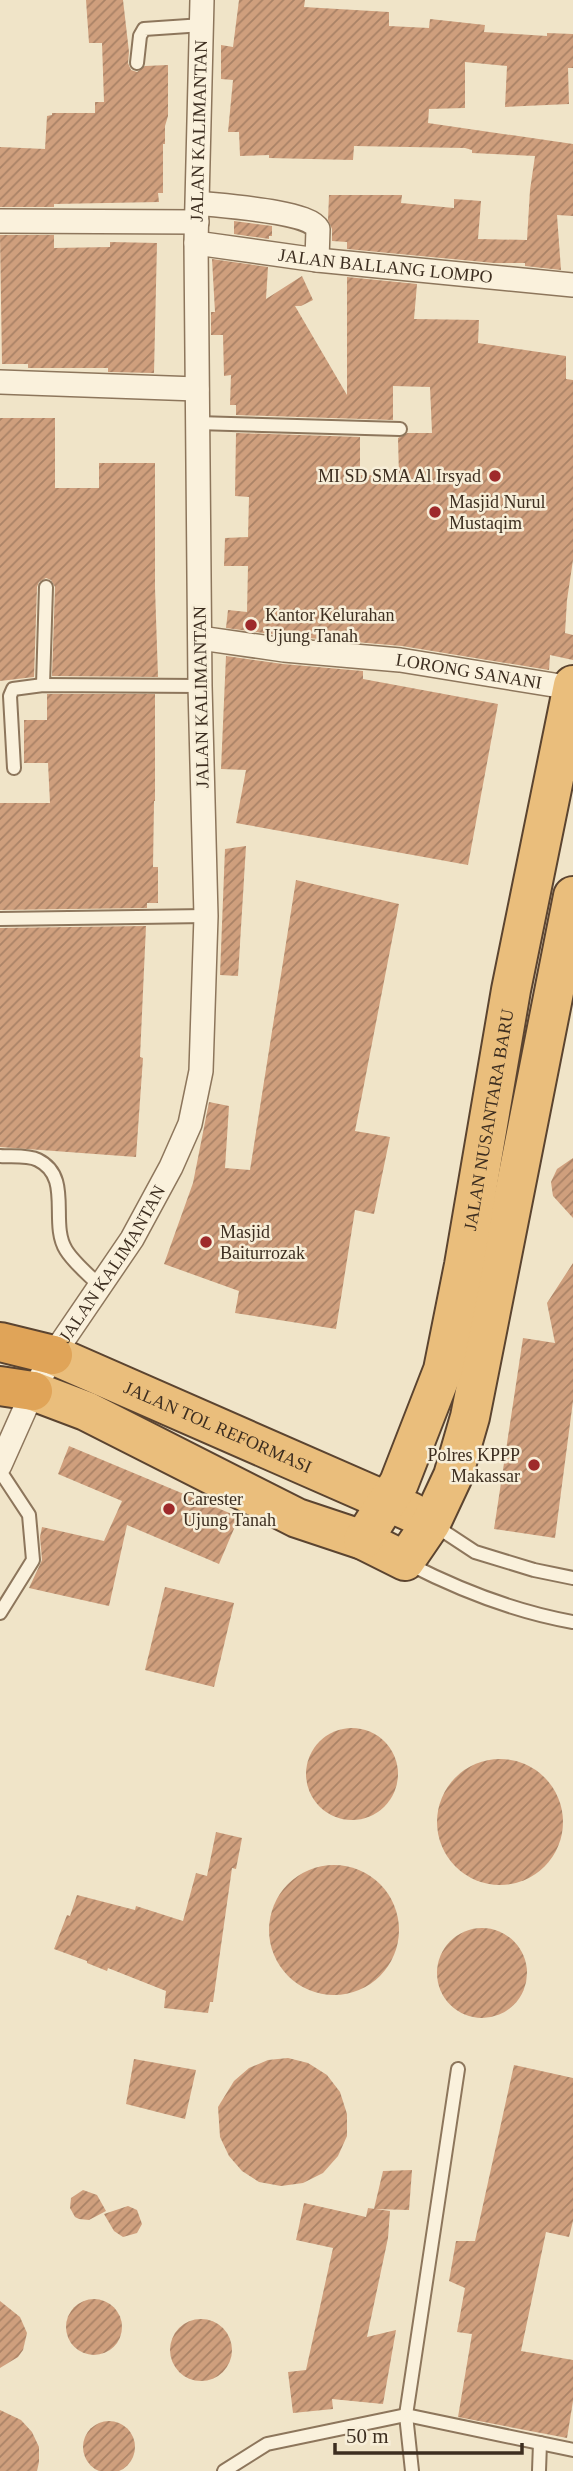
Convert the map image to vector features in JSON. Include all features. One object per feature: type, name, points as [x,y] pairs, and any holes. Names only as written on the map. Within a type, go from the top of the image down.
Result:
[{"type":"highway","name":"JALAN NUSANTARA BARU","points":[[363,1540],[408,1464],[443,1370],[504,1032],[573,687]]},
{"type":"highway","name":"JALAN NUSANTARA BARU","points":[[405,1561],[431,1523],[453,1476],[470,1416],[573,896]]},
{"type":"highway","points":[[504,1032],[544,1041]]},
{"type":"highway","name":"JALAN TOL REFORMASI","points":[[0,1342],[53,1355],[388,1501],[431,1523]]},
{"type":"highway","points":[[17,1389],[86,1411],[297,1518],[363,1540],[405,1561]]},
{"type":"street","name":"JALAN KALIMANTAN","points":[[0,1465],[17,1389],[53,1355],[138,1227],[171,1167],[190,1124],[201,1070],[206,916],[197,423],[197,223],[202,0]]},
{"type":"street","points":[[197,223],[284,214],[310,220],[318,229],[317,260]]},
{"type":"street","name":"JALAN BALLANG LOMPO","points":[[0,221],[153,220],[197,223],[317,260],[573,285]]},
{"type":"street","points":[[0,382],[197,388]]},
{"type":"street","name":"LORONG SANANI","points":[[200,638],[284,650],[400,660],[573,687]]},
{"type":"lane","points":[[137,63],[140,36],[144,29],[203,25]]},
{"type":"lane","points":[[197,423],[400,429]]},
{"type":"lane","points":[[43,685],[46,587]]},
{"type":"lane","points":[[14,768],[10,694],[16,688],[43,685],[200,686]]},
{"type":"lane","points":[[0,919],[206,916]]},
{"type":"lane","points":[[0,1156],[37,1159],[51,1170],[59,1188],[60,1231],[66,1250],[100,1286]]},
{"type":"lane","points":[[0,1471],[29,1515],[33,1560],[0,1613]]},
{"type":"lane","points":[[431,1523],[475,1552],[534,1570],[573,1578]]},
{"type":"lane","points":[[405,1561],[446,1583],[524,1610],[573,1622]]},
{"type":"lane","points":[[412,2471],[406,2415],[458,2069]]},
{"type":"lane","points":[[224,2471],[267,2444],[406,2415],[573,2450]]},
{"type":"lane","points":[[540,2443],[540,2471]]},
{"type":"building","points":[[86,0],[123,0],[128,63],[131,70],[137,72],[145,66],[168,65],[163,193],[158,193],[159,202],[0,207],[0,147],[45,149],[47,116],[52,113],[95,113],[95,102],[104,102],[102,43],[89,43]]},
{"type":"building","points":[[239,0],[305,0],[304,7],[389,12],[389,26],[429,28],[430,19],[485,25],[484,32],[547,36],[547,33],[573,34],[573,68],[568,68],[569,104],[505,107],[507,66],[465,62],[465,108],[429,109],[428,123],[573,144],[573,216],[557,215],[561,270],[525,266],[525,263],[494,263],[347,249],[347,242],[332,241],[332,229],[328,220],[329,195],[402,195],[401,203],[454,208],[454,199],[481,201],[478,239],[527,240],[535,156],[472,153],[472,150],[465,148],[354,146],[353,160],[240,156],[239,132],[228,132],[233,80],[221,79],[221,45],[233,47]]},
{"type":"building","points":[[234,221],[272,226],[272,236],[269,236],[269,239],[234,234]]},
{"type":"building","points":[[0,235],[54,235],[54,248],[110,247],[110,242],[157,243],[154,373],[108,372],[108,368],[28,368],[28,364],[2,364]]},
{"type":"building","points":[[212,259],[268,267],[266,299],[302,276],[313,300],[295,306],[347,395],[347,277],[417,284],[414,319],[479,320],[478,343],[566,356],[566,379],[573,380],[573,560],[565,633],[573,635],[573,660],[550,655],[549,670],[402,646],[226,628],[228,610],[247,612],[248,566],[224,566],[225,538],[248,537],[249,497],[235,496],[236,433],[360,437],[360,475],[399,476],[398,438],[407,433],[432,433],[430,387],[393,386],[393,420],[236,415],[236,405],[230,405],[231,375],[224,376],[223,335],[211,335],[211,312],[215,312]]},
{"type":"building","points":[[0,418],[55,418],[55,488],[99,488],[99,463],[155,463],[158,677],[52,676],[55,587],[51,580],[46,578],[39,582],[37,587],[34,677],[0,681]]},
{"type":"building","points":[[226,656],[363,671],[363,679],[498,704],[468,865],[236,823],[246,770],[221,769]]},
{"type":"building","points":[[47,694],[155,694],[153,867],[158,867],[158,903],[147,903],[147,908],[0,910],[0,803],[50,803],[48,763],[24,763],[24,720],[47,720]]},
{"type":"building","points":[[246,846],[238,976],[220,975],[225,849]]},
{"type":"building","points":[[296,880],[399,904],[355,1131],[390,1137],[374,1214],[355,1210],[336,1329],[235,1313],[239,1291],[164,1264],[193,1183],[209,1102],[229,1106],[225,1168],[250,1170]]},
{"type":"building","points":[[146,926],[140,1057],[143,1058],[136,1157],[0,1147],[0,928]]},
{"type":"building","points":[[573,1158],[573,1218],[553,1196],[551,1182],[557,1169]]},
{"type":"building","name":"Polres KPPP Makassar","points":[[573,1263],[573,1401],[555,1538],[494,1529],[523,1338],[555,1343],[547,1303]]},
{"type":"building","points":[[69,1446],[239,1517],[219,1564],[127,1525],[109,1606],[29,1588],[42,1560],[42,1527],[104,1541],[122,1501],[58,1474]]},
{"type":"building","points":[[165,1587],[234,1603],[214,1687],[145,1670]]},
{"type":"building","points":[[352,1728],[369,1732],[384,1742],[394,1757],[398,1774],[394,1791],[384,1806],[369,1816],[352,1820],[335,1816],[320,1806],[310,1791],[306,1774],[310,1757],[320,1742],[335,1732]]},
{"type":"building","points":[[500,1759],[524,1764],[544,1778],[558,1798],[563,1822],[558,1846],[544,1866],[524,1880],[500,1885],[476,1880],[456,1866],[442,1846],[437,1822],[442,1798],[456,1778],[476,1764]]},
{"type":"building","points":[[216,1832],[242,1838],[236,1869],[232,1868],[213,2002],[210,2002],[208,2013],[164,2008],[166,1991],[54,1949],[77,1895],[135,1910],[136,1906],[183,1921],[196,1873],[207,1876]]},
{"type":"building","points":[[334,1865],[359,1870],[380,1884],[394,1905],[399,1930],[394,1955],[380,1976],[359,1990],[334,1995],[309,1990],[288,1976],[274,1955],[269,1930],[274,1905],[288,1884],[309,1870]]},
{"type":"building","points":[[482,1928],[499,1931],[514,1941],[524,1956],[527,1973],[524,1990],[514,2005],[499,2015],[482,2018],[465,2015],[450,2005],[440,1990],[437,1973],[440,1956],[450,1941],[465,1931]]},
{"type":"building","points":[[288,2058],[308,2063],[327,2075],[340,2092],[347,2114],[347,2136],[338,2156],[323,2173],[303,2183],[281,2186],[259,2182],[242,2171],[229,2156],[220,2137],[218,2107],[234,2081],[249,2068],[268,2060]]},
{"type":"building","points":[[134,2059],[196,2070],[185,2119],[126,2104]]},
{"type":"building","points":[[514,2065],[573,2078],[573,2221],[569,2237],[546,2232],[521,2351],[573,2360],[573,2401],[567,2438],[458,2417],[472,2334],[457,2332],[465,2288],[449,2281],[456,2241],[475,2241]]},
{"type":"building","points":[[412,2170],[409,2210],[374,2209],[383,2171]]},
{"type":"building","points":[[83,2190],[97,2195],[106,2211],[89,2220],[75,2217],[70,2208],[71,2198]]},
{"type":"building","points":[[304,2203],[366,2217],[368,2208],[390,2211],[388,2238],[367,2337],[396,2330],[383,2404],[332,2399],[333,2409],[293,2413],[288,2372],[306,2370],[333,2248],[296,2240]]},
{"type":"building","points":[[128,2206],[137,2210],[142,2224],[137,2233],[123,2237],[114,2231],[104,2214]]},
{"type":"building","points":[[88,2299],[100,2299],[110,2303],[118,2311],[122,2327],[118,2343],[110,2351],[100,2355],[88,2355],[78,2351],[70,2343],[66,2333],[66,2321],[70,2311],[78,2303]]},
{"type":"building","points":[[0,2301],[20,2317],[27,2333],[23,2350],[18,2357],[0,2368]]},
{"type":"building","points":[[195,2319],[207,2319],[223,2328],[230,2338],[230,2362],[223,2372],[207,2381],[195,2381],[184,2376],[175,2367],[170,2356],[170,2344],[175,2333],[184,2324]]},
{"type":"building","points":[[0,2410],[21,2420],[32,2432],[39,2447],[37,2471],[0,2471]]},
{"type":"building","points":[[109,2421],[128,2428],[135,2447],[128,2466],[109,2473],[90,2466],[83,2447],[90,2428]]},
{"type":"place","name":"MI SD SMA Al Irsyad","points":[[495,476]]},
{"type":"place","name":"Masjid Nurul Mustaqim","points":[[435,512]]},
{"type":"place","name":"Kantor Kelurahan Ujung Tanah","points":[[251,625]]},
{"type":"place","name":"Masjid Baiturrozak","points":[[206,1242]]},
{"type":"place","name":"Polres KPPP Makassar","points":[[534,1465]]},
{"type":"place","name":"Carester Ujung Tanah","points":[[169,1509]]}]
